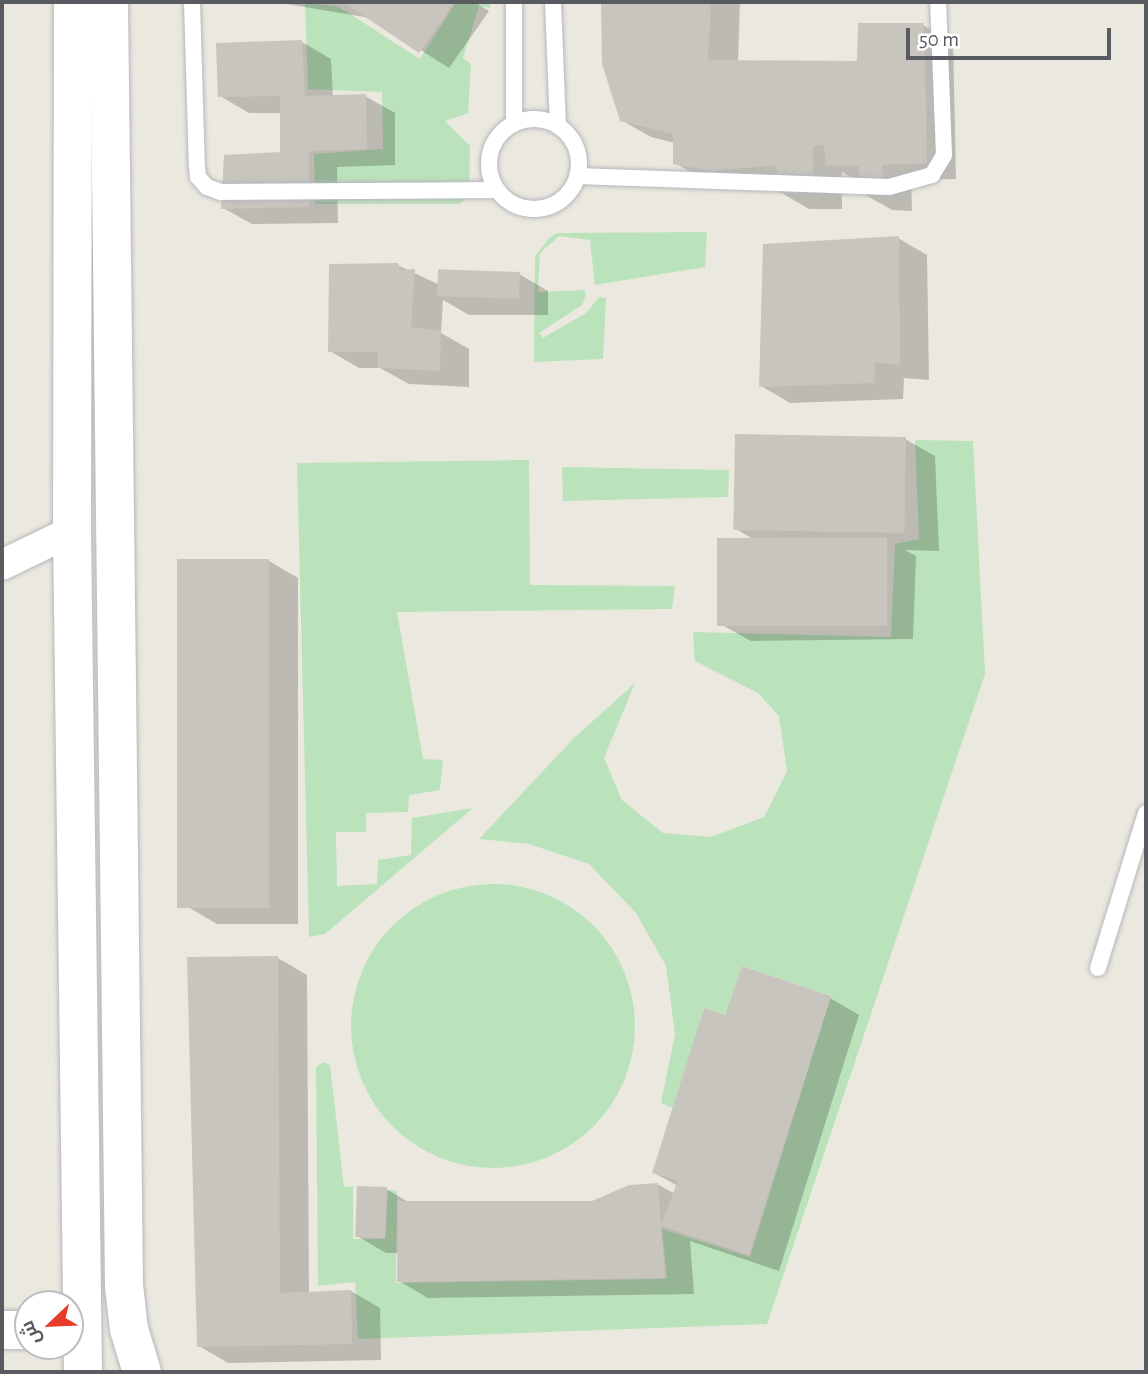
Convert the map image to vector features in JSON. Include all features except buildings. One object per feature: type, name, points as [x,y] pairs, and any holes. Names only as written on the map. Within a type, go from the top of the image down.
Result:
[{"type":"street","points":[[73,2],[72,531],[76,1290]]},
{"type":"street","points":[[109,2],[113,531],[129,1329],[142,1372]]},
{"type":"street","points":[[2,565],[72,531],[113,531]]},
{"type":"street","points":[[84,1330],[129,1329]]},
{"type":"lane","points":[[192,2],[197,166],[198,177],[207,187],[222,192],[497,190]]},
{"type":"lane","points":[[514,2],[514,124]]},
{"type":"lane","points":[[554,2],[558,126]]},
{"type":"lane","points":[[577,176],[889,187],[932,175],[944,155],[938,2]]},
{"type":"lane","points":[[544,120],[558,126],[576,150],[577,176],[563,198],[541,208],[516,205],[497,190],[489,160],[501,132],[514,124],[544,120]]},
{"type":"lane","points":[[1098,968],[1146,813]]},
{"type":"green space","points":[[305,2],[339,7],[420,59],[456,2],[490,2],[490,8],[479,6],[463,58],[471,64],[468,113],[445,121],[470,146],[469,197],[459,204],[315,204],[314,154],[383,149],[382,92],[308,89]]},
{"type":"green space","points":[[707,232],[705,267],[595,285],[590,240],[559,236],[540,253],[538,292],[584,290],[586,295],[582,305],[539,333],[543,338],[586,313],[599,297],[606,298],[603,359],[534,362],[535,256],[550,237],[558,233]]},
{"type":"green space","points":[[915,440],[973,441],[985,674],[767,1324],[358,1339],[355,1282],[318,1286],[316,1067],[323,1062],[330,1065],[344,1187],[353,1186],[353,1239],[385,1239],[388,1190],[397,1191],[396,1283],[667,1279],[662,1229],[750,1257],[831,996],[742,966],[725,1015],[704,1008],[673,1108],[661,1103],[675,1034],[666,966],[636,913],[589,864],[529,844],[479,839],[574,738],[635,683],[604,758],[622,800],[663,833],[711,837],[764,817],[787,771],[779,716],[758,693],[695,661],[693,632],[891,637],[895,544],[919,539]]},
{"type":"green space","points":[[529,460],[530,585],[675,586],[672,609],[397,612],[423,759],[443,760],[440,790],[409,795],[408,812],[366,813],[366,832],[336,832],[337,886],[377,884],[378,860],[411,855],[412,818],[473,808],[325,934],[309,937],[297,463]]},
{"type":"green space","points":[[562,467],[729,470],[728,497],[563,501]]},
{"type":"green space","points":[[507,884],[521,886],[560,900],[594,925],[619,959],[625,972],[633,998],[633,1054],[625,1080],[619,1093],[594,1127],[560,1152],[547,1158],[521,1166],[479,1168],[465,1166],[426,1152],[392,1127],[367,1093],[361,1080],[353,1054],[351,1012],[353,998],[367,959],[392,925],[426,900],[439,894],[465,886]]}]
